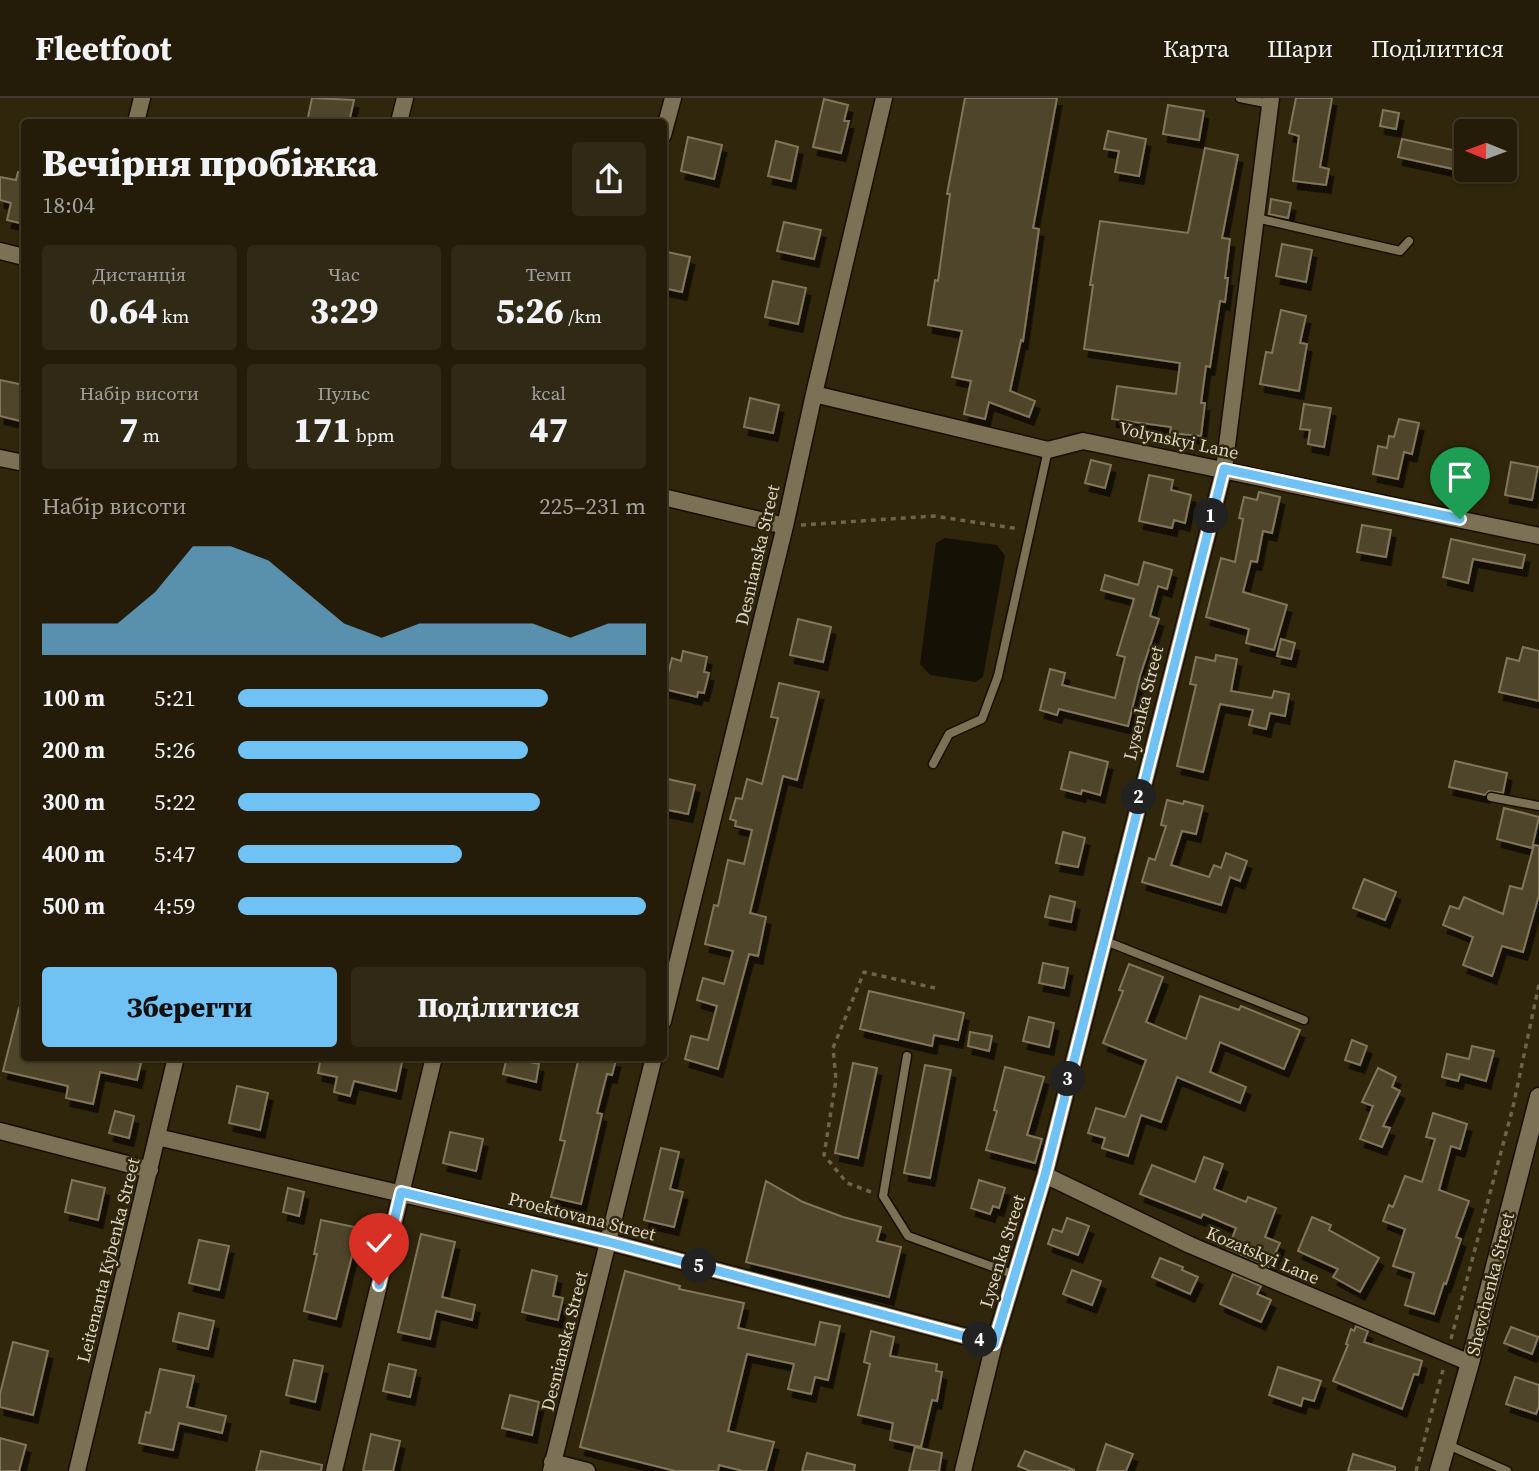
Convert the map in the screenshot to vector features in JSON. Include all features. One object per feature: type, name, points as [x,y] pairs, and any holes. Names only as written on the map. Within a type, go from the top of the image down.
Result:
[{"type":"street","points":[[137,119],[142,98]]},
{"type":"street","points":[[400,119],[405,98]]},
{"type":"street","points":[[667,120],[673,98]]},
{"type":"street","name":"Desnianska Street","points":[[667,1005],[785,526],[884,98]]},
{"type":"street","name":"Lysenka Street","points":[[963,1471],[994,1344],[1045,1175],[1224,469],[1271,101]]},
{"type":"street","points":[[0,251],[21,256]]},
{"type":"street","name":"Volynskyi Lane","points":[[814,394],[1048,450],[1083,440],[1539,536]]},
{"type":"street","points":[[0,458],[21,462]]},
{"type":"street","points":[[667,498],[785,526]]},
{"type":"street","name":"Leitenanta Kybenka Street","points":[[77,1471],[175,1061]]},
{"type":"street","points":[[334,1471],[433,1061]]},
{"type":"street","name":"Desnianska Street","points":[[552,1466],[653,1061]]},
{"type":"street","name":"Shevchenka Street","points":[[1439,1471],[1539,1097]]},
{"type":"street","points":[[0,1131],[150,1170]]},
{"type":"street","name":"Proektovana Street","points":[[157,1137],[609,1242],[994,1344]]},
{"type":"street","name":"Kozatskyi Lane","points":[[1045,1175],[1190,1245],[1470,1363]]},
{"type":"street","points":[[552,1466],[587,1471]]},
{"type":"lane","points":[[1240,98],[1271,101]]},
{"type":"lane","points":[[1256,218],[1400,251],[1409,240]]},
{"type":"lane","points":[[933,764],[950,734],[982,719],[998,676],[1048,450]]},
{"type":"lane","points":[[1491,797],[1539,806]]},
{"type":"lane","points":[[1103,940],[1304,1020]]},
{"type":"lane","points":[[907,1056],[883,1196],[908,1236],[1015,1275]]},
{"type":"lane","points":[[1446,1444],[1507,1471]]},
{"type":"path","points":[[785,526],[934,516],[1030,531]]},
{"type":"path","points":[[883,1196],[847,1183],[824,1155],[836,1080],[834,1048],[864,972],[935,988]]},
{"type":"path","points":[[1416,1471],[1513,1107],[1539,984]]},
{"type":"shaded area","points":[[945,538],[997,545],[1005,556],[983,677],[976,682],[930,675],[920,664],[936,543]]},
{"type":"building","points":[[312,98],[354,100],[350,119],[308,119]]},
{"type":"building","points":[[965,98],[1057,98],[1033,228],[1039,229],[1023,341],[1021,340],[1010,391],[1035,401],[1029,417],[989,402],[985,419],[964,414],[971,381],[952,377],[962,331],[928,325],[935,280],[938,281],[950,194],[947,194]]},
{"type":"building","points":[[1296,98],[1332,98],[1320,167],[1329,169],[1326,185],[1293,181],[1299,136],[1289,133]]},
{"type":"building","points":[[824,99],[848,105],[844,121],[849,121],[841,153],[813,147]]},
{"type":"building","points":[[1168,105],[1204,111],[1199,140],[1163,134]]},
{"type":"building","points":[[1383,110],[1399,113],[1396,129],[1380,126]]},
{"type":"building","points":[[1108,131],[1146,139],[1139,176],[1115,172],[1119,151],[1104,149]]},
{"type":"building","points":[[688,137],[722,145],[714,179],[681,171]]},
{"type":"building","points":[[1402,139],[1454,150],[1454,164],[1453,169],[1398,157]]},
{"type":"building","points":[[776,141],[798,147],[791,181],[768,176]]},
{"type":"building","points":[[1205,148],[1238,155],[1222,238],[1230,239],[1225,302],[1220,301],[1210,367],[1206,366],[1201,403],[1205,403],[1201,436],[1170,433],[1171,427],[1112,419],[1117,386],[1176,394],[1180,363],[1084,349],[1100,221],[1188,233]]},
{"type":"building","points":[[18,172],[21,172],[21,223],[7,220],[11,203],[0,200],[0,177],[16,180]]},
{"type":"building","points":[[1271,199],[1291,203],[1288,218],[1269,214]]},
{"type":"building","points":[[784,222],[821,230],[814,259],[777,251]]},
{"type":"building","points":[[1282,244],[1312,250],[1306,282],[1276,276]]},
{"type":"building","points":[[667,252],[690,257],[682,292],[667,289]]},
{"type":"building","points":[[773,281],[806,288],[798,324],[765,317]]},
{"type":"building","points":[[1281,310],[1306,316],[1300,343],[1307,344],[1299,391],[1260,384],[1266,352],[1272,353]]},
{"type":"building","points":[[0,380],[21,384],[21,421],[0,416]]},
{"type":"building","points":[[750,398],[779,405],[773,433],[744,427]]},
{"type":"building","points":[[1304,404],[1331,408],[1324,447],[1308,444],[1310,430],[1300,429]]},
{"type":"building","points":[[1399,419],[1419,423],[1412,454],[1404,452],[1398,479],[1373,474],[1378,446],[1387,448],[1389,436],[1394,437]]},
{"type":"building","points":[[1091,460],[1111,465],[1105,488],[1085,483]]},
{"type":"building","points":[[1511,462],[1538,467],[1532,500],[1505,495]]},
{"type":"building","points":[[1149,475],[1173,480],[1171,490],[1191,495],[1185,523],[1174,520],[1172,528],[1139,521]]},
{"type":"building","points":[[1259,492],[1280,497],[1272,533],[1263,531],[1257,562],[1251,561],[1243,592],[1287,605],[1274,650],[1246,643],[1249,629],[1206,617],[1221,558],[1235,562],[1244,497],[1257,500]]},
{"type":"building","points":[[1362,525],[1391,530],[1386,557],[1357,552]]},
{"type":"building","points":[[1451,539],[1525,555],[1522,568],[1473,559],[1468,583],[1443,577]]},
{"type":"building","points":[[1144,562],[1172,570],[1167,589],[1158,586],[1150,616],[1159,619],[1140,676],[1128,726],[1059,709],[1057,715],[1040,710],[1050,669],[1065,673],[1062,685],[1115,698],[1125,657],[1117,655],[1134,599],[1101,590],[1105,575],[1138,585]]},
{"type":"building","points":[[798,619],[831,627],[823,662],[790,655]]},
{"type":"building","points":[[1281,639],[1295,643],[1291,659],[1277,656]]},
{"type":"building","points":[[1523,647],[1539,651],[1539,701],[1499,692],[1507,658],[1519,661]]},
{"type":"building","points":[[683,651],[707,657],[704,672],[709,673],[704,693],[698,692],[697,697],[667,690],[672,658],[681,661]]},
{"type":"building","points":[[1216,655],[1237,659],[1231,691],[1272,698],[1274,691],[1289,694],[1285,716],[1270,713],[1266,729],[1249,725],[1253,710],[1220,704],[1203,772],[1177,766],[1196,685],[1190,684],[1196,657],[1215,661]]},
{"type":"building","points":[[779,683],[819,692],[797,780],[783,776],[750,913],[766,917],[758,956],[749,954],[718,1069],[685,1059],[691,1036],[708,1040],[717,1006],[697,1000],[703,978],[724,984],[733,951],[705,944],[714,905],[718,906],[728,860],[744,864],[752,830],[735,826],[736,821],[730,819],[736,798],[742,799],[747,779],[762,784],[778,718],[771,717]]},
{"type":"building","points":[[1070,752],[1108,762],[1100,795],[1082,790],[1081,794],[1061,789]]},
{"type":"building","points":[[1455,761],[1507,773],[1503,793],[1489,791],[1485,795],[1449,787]]},
{"type":"building","points":[[667,779],[695,785],[688,814],[667,810]]},
{"type":"building","points":[[1167,800],[1203,806],[1196,834],[1182,831],[1171,865],[1209,877],[1214,865],[1221,868],[1226,853],[1247,861],[1240,881],[1230,877],[1221,905],[1142,882],[1149,858],[1155,860],[1166,826],[1161,825]]},
{"type":"building","points":[[1504,808],[1539,817],[1532,848],[1497,839]]},
{"type":"building","points":[[1063,832],[1085,838],[1078,867],[1056,863]]},
{"type":"building","points":[[1534,845],[1539,846],[1539,895],[1523,952],[1502,946],[1492,976],[1463,965],[1473,937],[1443,925],[1450,906],[1459,909],[1464,897],[1503,914],[1510,886],[1522,889]]},
{"type":"building","points":[[1364,879],[1396,892],[1385,920],[1353,908]]},
{"type":"building","points":[[1050,896],[1075,902],[1071,922],[1045,917]]},
{"type":"building","points":[[1043,963],[1068,968],[1064,988],[1039,983]]},
{"type":"building","points":[[1129,964],[1163,977],[1146,1022],[1186,1039],[1200,996],[1239,1010],[1241,1006],[1300,1030],[1284,1069],[1220,1042],[1210,1072],[1246,1087],[1240,1103],[1177,1077],[1161,1122],[1141,1115],[1128,1156],[1102,1148],[1105,1138],[1088,1133],[1096,1108],[1125,1117],[1146,1060],[1103,1043],[1123,991],[1119,990]]},
{"type":"building","points":[[869,991],[964,1013],[958,1040],[934,1035],[932,1046],[860,1029]]},
{"type":"building","points":[[19,1008],[21,1061],[141,1063],[137,1080],[100,1072],[93,1104],[66,1098],[68,1086],[3,1071]]},
{"type":"building","points":[[1029,1017],[1054,1023],[1049,1047],[1023,1041]]},
{"type":"building","points":[[970,1032],[992,1036],[989,1051],[968,1046]]},
{"type":"building","points":[[1352,1040],[1367,1046],[1360,1065],[1345,1060]]},
{"type":"building","points":[[1472,1046],[1494,1051],[1486,1081],[1460,1074],[1458,1081],[1442,1077],[1447,1054],[1469,1059]]},
{"type":"building","points":[[320,1061],[402,1062],[396,1091],[354,1081],[350,1096],[334,1092],[337,1077],[318,1073]]},
{"type":"building","points":[[506,1061],[539,1064],[536,1082],[503,1074]]},
{"type":"building","points":[[578,1061],[616,1061],[612,1075],[607,1074],[597,1113],[602,1114],[581,1204],[551,1197],[565,1141],[560,1140]]},
{"type":"building","points":[[853,1063],[877,1068],[858,1158],[835,1153]]},
{"type":"building","points":[[925,1065],[951,1070],[930,1178],[904,1173]]},
{"type":"building","points":[[1005,1067],[1044,1077],[1027,1135],[1042,1139],[1035,1163],[986,1150]]},
{"type":"building","points":[[1378,1068],[1396,1077],[1392,1087],[1400,1091],[1383,1126],[1390,1128],[1382,1147],[1360,1139],[1373,1106],[1362,1102]]},
{"type":"building","points":[[237,1086],[268,1093],[260,1130],[229,1123]]},
{"type":"building","points":[[115,1111],[134,1116],[129,1138],[109,1133]]},
{"type":"building","points":[[1433,1113],[1467,1124],[1460,1149],[1451,1146],[1439,1190],[1469,1201],[1456,1237],[1461,1239],[1434,1314],[1405,1305],[1414,1273],[1393,1266],[1405,1229],[1383,1221],[1389,1205],[1393,1207],[1405,1176],[1422,1182],[1435,1139],[1426,1137]]},
{"type":"building","points":[[450,1132],[483,1139],[476,1171],[443,1163]]},
{"type":"building","points":[[661,1148],[679,1152],[670,1189],[683,1192],[674,1227],[644,1220]]},
{"type":"building","points":[[1204,1157],[1223,1164],[1214,1189],[1246,1202],[1248,1197],[1276,1208],[1265,1237],[1280,1243],[1269,1267],[1228,1249],[1236,1228],[1203,1214],[1201,1218],[1140,1194],[1152,1165],[1195,1182]]},
{"type":"building","points":[[72,1180],[105,1188],[98,1220],[65,1212]]},
{"type":"building","points":[[979,1180],[1005,1188],[999,1208],[993,1206],[990,1214],[971,1208]]},
{"type":"building","points":[[766,1181],[803,1202],[881,1227],[877,1241],[901,1247],[889,1297],[746,1262]]},
{"type":"building","points":[[288,1188],[304,1192],[299,1216],[283,1212]]},
{"type":"building","points":[[1312,1217],[1331,1225],[1329,1230],[1379,1258],[1360,1292],[1333,1277],[1338,1269],[1298,1251]]},
{"type":"building","points":[[1067,1218],[1089,1226],[1078,1255],[1048,1244],[1053,1229],[1062,1232]]},
{"type":"building","points":[[321,1220],[359,1228],[336,1319],[304,1311],[317,1254],[314,1254]]},
{"type":"building","points":[[421,1234],[455,1242],[442,1297],[475,1305],[472,1320],[436,1311],[430,1339],[398,1332]]},
{"type":"building","points":[[199,1240],[229,1246],[219,1290],[189,1283]]},
{"type":"building","points":[[1160,1258],[1183,1267],[1182,1270],[1198,1277],[1190,1294],[1152,1277]]},
{"type":"building","points":[[532,1270],[557,1276],[553,1296],[563,1298],[558,1320],[522,1312]]},
{"type":"building","points":[[1072,1270],[1101,1281],[1092,1305],[1063,1294]]},
{"type":"building","points":[[625,1271],[680,1286],[679,1289],[744,1303],[738,1328],[815,1345],[820,1322],[840,1326],[828,1380],[815,1377],[811,1394],[788,1389],[794,1364],[747,1354],[728,1431],[774,1442],[766,1471],[743,1471],[719,1465],[718,1471],[675,1471],[580,1447]]},
{"type":"building","points":[[1233,1274],[1261,1286],[1257,1294],[1271,1300],[1261,1322],[1220,1304]]},
{"type":"building","points":[[179,1313],[214,1321],[208,1349],[173,1341]]},
{"type":"building","points":[[1356,1326],[1368,1331],[1364,1342],[1422,1361],[1418,1375],[1414,1374],[1402,1409],[1333,1381],[1348,1345],[1346,1344],[1351,1329],[1354,1331]]},
{"type":"building","points":[[1511,1327],[1538,1337],[1532,1354],[1504,1343]]},
{"type":"building","points":[[871,1331],[894,1337],[890,1356],[937,1364],[936,1371],[942,1372],[937,1401],[932,1400],[921,1447],[890,1440],[893,1423],[858,1415],[870,1364],[864,1362]]},
{"type":"building","points":[[13,1342],[48,1351],[33,1415],[0,1407],[0,1394]]},
{"type":"building","points":[[294,1360],[323,1366],[315,1402],[286,1395]]},
{"type":"building","points":[[389,1364],[416,1370],[410,1397],[383,1391]]},
{"type":"building","points":[[1278,1367],[1321,1381],[1314,1401],[1303,1398],[1301,1406],[1269,1395]]},
{"type":"building","points":[[160,1369],[194,1376],[187,1407],[226,1416],[222,1433],[179,1423],[173,1450],[139,1443],[146,1412],[150,1413]]},
{"type":"building","points":[[1515,1377],[1539,1385],[1539,1406],[1536,1414],[1506,1404]]},
{"type":"building","points":[[510,1395],[539,1402],[532,1435],[502,1428]]},
{"type":"building","points":[[371,1434],[400,1441],[393,1471],[363,1471]]},
{"type":"building","points":[[0,1438],[26,1445],[19,1471],[0,1471]]},
{"type":"building","points":[[1106,1444],[1133,1454],[1126,1471],[1097,1471]]},
{"type":"building","points":[[915,1447],[942,1453],[939,1471],[909,1471]]},
{"type":"building","points":[[261,1451],[322,1465],[321,1471],[256,1471]]},
{"type":"building","points":[[1025,1451],[1074,1471],[1030,1471],[1018,1466]]},
{"type":"building","points":[[807,1453],[855,1465],[854,1471],[802,1471]]},
{"type":"building","points":[[1353,1454],[1395,1467],[1395,1471],[1348,1471]]},
{"type":"route","points":[[379,1285],[401,1192],[609,1242],[994,1344],[1045,1175],[1224,469],[1460,519]]}]
